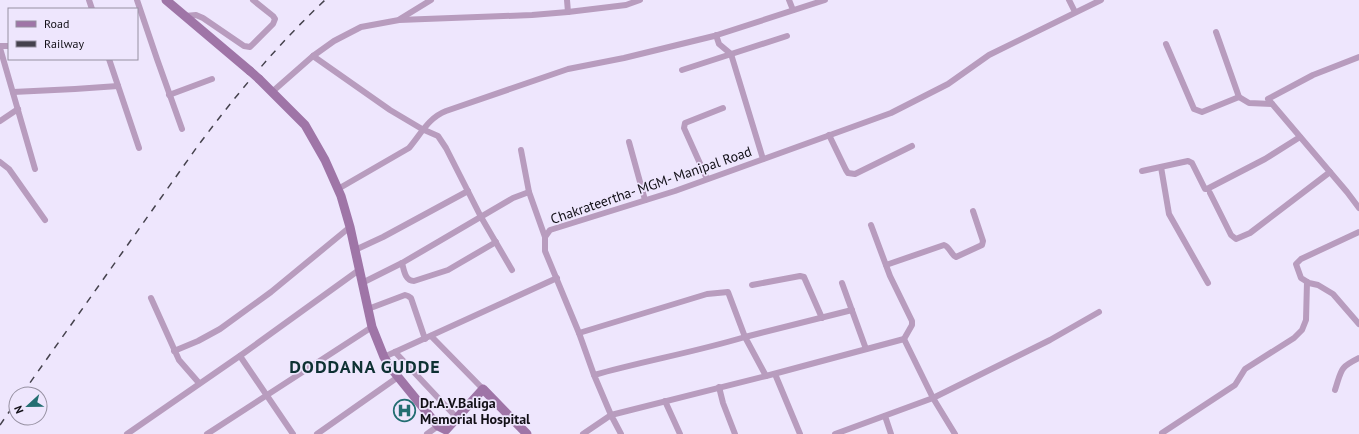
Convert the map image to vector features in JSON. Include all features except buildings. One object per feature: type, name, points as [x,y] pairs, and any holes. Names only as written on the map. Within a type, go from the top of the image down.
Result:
[{"type":"street","points":[[137,0],[182,129]]},
{"type":"street","points":[[166,0],[259,79],[305,125],[325,160],[338,190],[350,226],[372,327],[384,357],[398,377],[444,430]]},
{"type":"street","points":[[185,16],[196,15],[203,18],[244,46],[250,47],[273,24],[274,19],[253,0]]},
{"type":"street","points":[[399,20],[431,0]]},
{"type":"street","points":[[567,0],[568,12]]},
{"type":"street","points":[[272,92],[334,41],[361,27],[399,20],[532,15],[568,12],[640,0]]},
{"type":"street","points":[[789,0],[793,10]]},
{"type":"street","points":[[338,190],[409,148],[422,129],[439,114],[568,69],[624,58],[716,35],[825,0]]},
{"type":"street","points":[[1070,0],[1075,12]]},
{"type":"street","name":"Chakrateertha- MGM- Manipal Road","points":[[594,375],[579,333],[545,251],[545,237],[550,230],[645,200],[891,113],[948,84],[989,55],[1101,0]]},
{"type":"street","points":[[1216,32],[1239,97],[1249,103],[1272,104]]},
{"type":"street","points":[[716,35],[719,44],[731,54],[764,159]]},
{"type":"street","points":[[682,70],[787,36]]},
{"type":"street","points":[[1166,44],[1196,111],[1202,112],[1239,97]]},
{"type":"street","points":[[0,47],[35,169]]},
{"type":"street","points":[[314,56],[390,110],[422,129],[438,136],[446,148],[481,217],[512,270]]},
{"type":"street","points":[[1359,57],[1313,75],[1268,99],[1359,208]]},
{"type":"street","points":[[108,60],[139,148]]},
{"type":"street","points":[[0,74],[6,69]]},
{"type":"street","points":[[170,95],[212,79]]},
{"type":"street","points":[[13,92],[118,86]]},
{"type":"street","points":[[706,179],[684,128],[685,123],[723,108]]},
{"type":"street","points":[[0,121],[18,109]]},
{"type":"street","points":[[829,135],[846,170],[852,174],[855,174],[912,146]]},
{"type":"street","points":[[1142,171],[1191,161],[1205,189],[1265,159],[1300,137]]},
{"type":"street","points":[[629,142],[645,200]]},
{"type":"street","points":[[521,150],[529,192],[545,237]]},
{"type":"street","points":[[0,162],[9,169],[45,220]]},
{"type":"street","points":[[1160,167],[1169,214],[1208,283]]},
{"type":"street","points":[[1210,193],[1231,235],[1236,239],[1250,232],[1330,172]]},
{"type":"street","points":[[355,250],[383,237],[468,191]]},
{"type":"street","points":[[362,283],[402,263],[513,198],[529,192]]},
{"type":"street","points":[[886,265],[944,245],[953,256],[956,257],[982,245],[983,241],[973,211]]},
{"type":"street","points":[[584,434],[610,415],[665,400],[775,374],[904,339],[912,325],[912,321],[890,276],[871,225]]},
{"type":"street","points":[[174,351],[209,336],[226,324],[271,292],[350,226]]},
{"type":"street","points":[[1359,232],[1298,261],[1296,264],[1300,276],[1307,282],[1318,284],[1332,294],[1359,324]]},
{"type":"street","points":[[402,263],[407,279],[414,281],[448,270],[496,242]]},
{"type":"street","points":[[127,434],[240,356],[360,270]]},
{"type":"street","points":[[752,285],[800,276],[804,277],[822,318]]},
{"type":"street","points":[[384,357],[557,278]]},
{"type":"street","points":[[1162,432],[1235,385],[1245,369],[1294,338],[1302,330],[1306,320],[1307,282]]},
{"type":"street","points":[[842,283],[866,349]]},
{"type":"street","points":[[579,333],[707,294],[728,292],[745,336],[766,376]]},
{"type":"street","points":[[368,309],[405,295],[411,298],[428,337],[483,389],[527,434]]},
{"type":"street","points":[[151,298],[179,360],[200,383]]},
{"type":"street","points":[[621,434],[610,415],[594,375],[705,349],[745,336],[852,310]]},
{"type":"street","points":[[835,434],[933,398],[1044,344],[1099,312]]},
{"type":"street","points":[[207,434],[372,327]]},
{"type":"street","points":[[904,339],[933,398],[955,434]]},
{"type":"street","points":[[395,352],[457,418]]},
{"type":"street","points":[[240,356],[293,434]]},
{"type":"street","points":[[1335,390],[1341,369],[1345,365],[1359,358]]},
{"type":"street","points":[[775,374],[800,434]]},
{"type":"street","points":[[318,434],[398,377]]},
{"type":"street","points":[[719,387],[723,403],[735,434]]},
{"type":"street","points":[[427,434],[444,430],[483,389]]},
{"type":"street","points":[[665,400],[680,434]]},
{"type":"street","points":[[885,416],[891,434]]},
{"type":"railway","points":[[28,386],[197,147],[242,90],[274,53],[325,0]]},
{"type":"railway","points":[[0,425],[8,414]]},
{"type":"place","name":"Dr.A.V.Baliga Memorial Hospital","points":[[405,411]]},
{"type":"district","name":"DODDANA GUDDE","points":[[365,367]]}]
